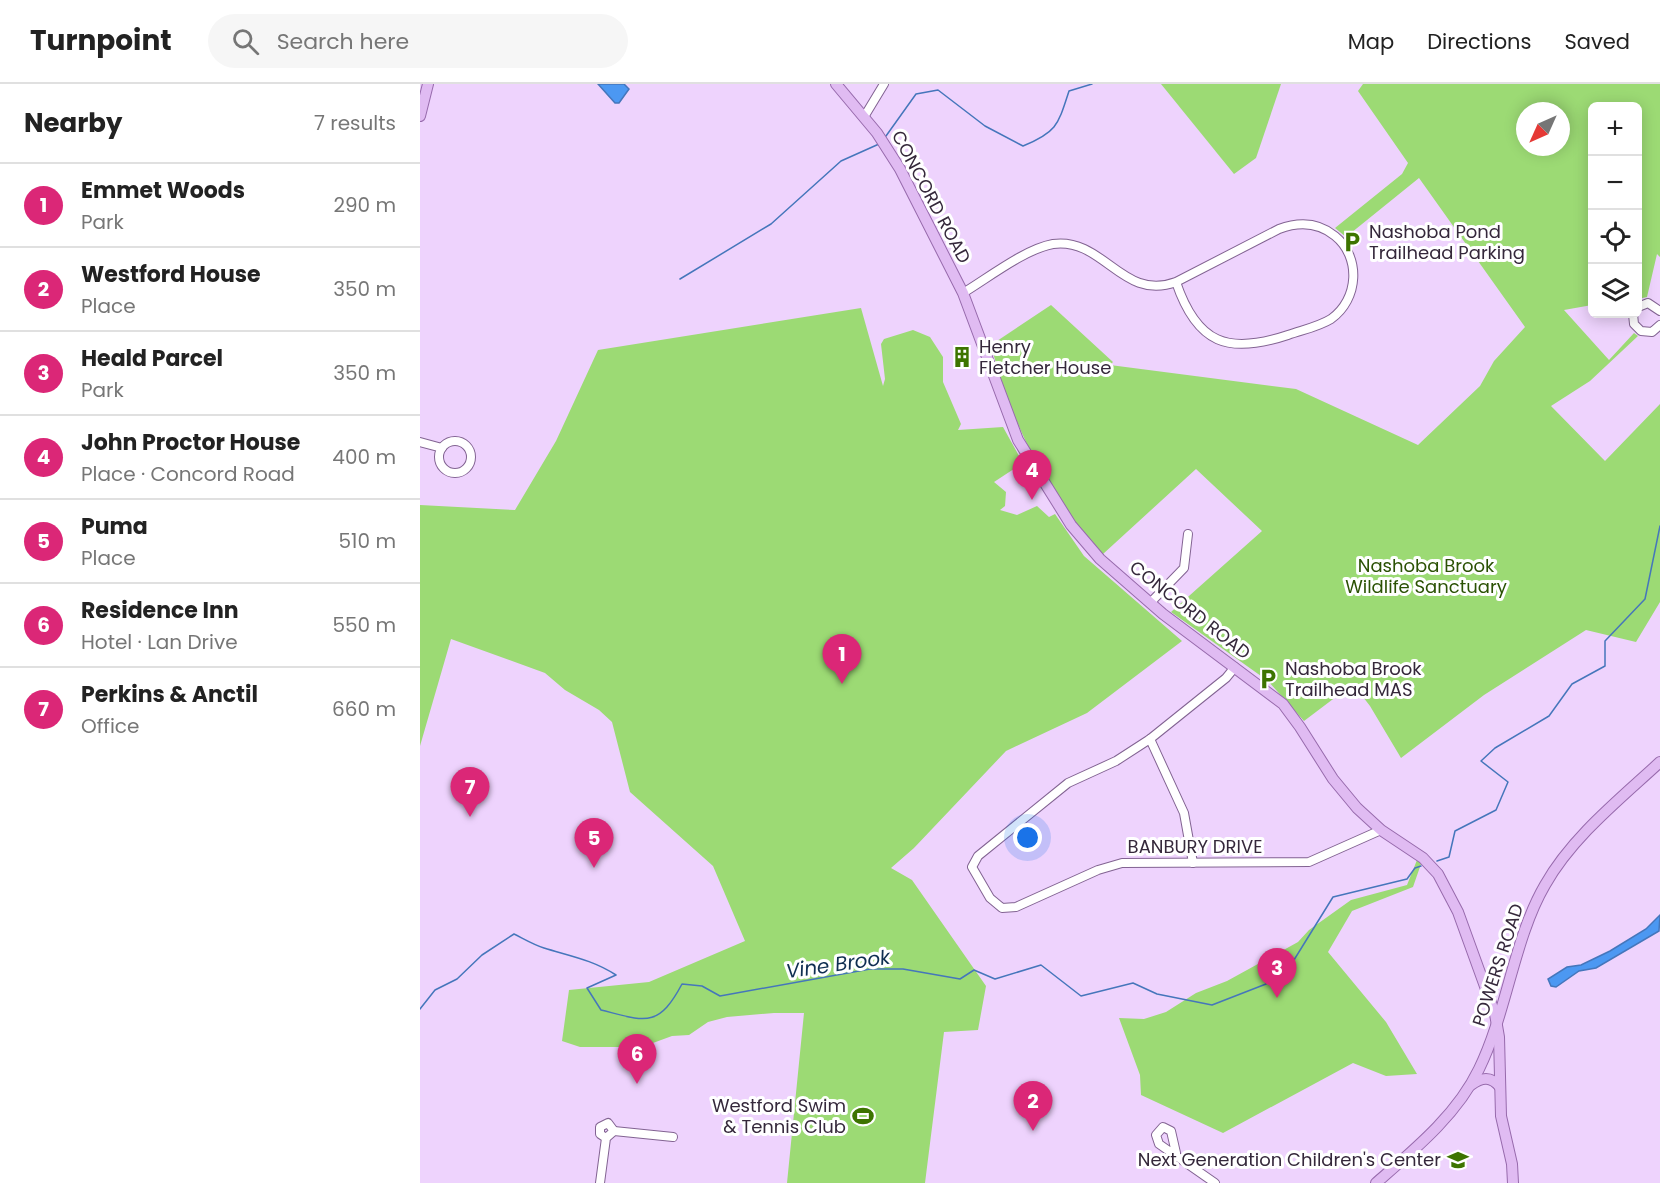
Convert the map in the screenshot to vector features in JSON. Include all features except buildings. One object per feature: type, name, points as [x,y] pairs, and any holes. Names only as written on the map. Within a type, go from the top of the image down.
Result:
[{"type":"main road","points":[[420,116],[428,84]]},
{"type":"main road","name":"CONCORD ROAD","points":[[836,84],[864,117],[895,160],[963,292],[1011,426],[1071,525],[1091,550],[1150,603],[1283,704],[1345,794],[1381,830],[1423,858],[1438,874],[1458,912],[1487,989],[1497,1024],[1501,1116],[1512,1164],[1513,1183]]},
{"type":"main road","name":"POWERS ROAD","points":[[1376,1183],[1451,1111],[1471,1085],[1497,1024],[1536,903],[1555,869],[1589,831],[1660,762]]},
{"type":"main road","points":[[1487,989],[1498,993],[1509,986]]},
{"type":"main road","points":[[1471,1085],[1485,1078],[1492,1079],[1500,1087]]},
{"type":"street","points":[[864,117],[884,84]]},
{"type":"street","points":[[963,292],[1035,250],[1059,244],[1085,249],[1139,284],[1157,287],[1176,282],[1279,229],[1296,224],[1314,225],[1331,233],[1349,254],[1354,271],[1349,298],[1331,318],[1268,342],[1250,345],[1224,343],[1201,329],[1190,315],[1176,282]]},
{"type":"street","points":[[1642,305],[1648,303],[1660,311]]},
{"type":"street","points":[[1633,318],[1637,329],[1645,333],[1659,330]]},
{"type":"street","points":[[420,442],[442,448]]},
{"type":"street","points":[[1150,603],[1184,568],[1188,534]]},
{"type":"street","name":"BANBURY DRIVE","points":[[1235,667],[1226,678],[1150,739],[1055,792],[978,856],[973,862],[973,873],[990,898],[1002,908],[1009,908],[1110,866],[1152,862],[1309,862],[1381,830]]},
{"type":"street","points":[[1150,739],[1184,813],[1193,863]]},
{"type":"street","points":[[606,1138],[599,1131],[601,1125],[608,1123],[614,1131]]},
{"type":"street","points":[[600,1183],[606,1138],[614,1131],[673,1137]]},
{"type":"street","points":[[1176,1153],[1215,1183]]},
{"type":"green space","points":[[1161,84],[1281,84],[1256,158],[1234,174]]},
{"type":"green space","name":"Nashoba Brook Wildlife Sanctuary","points":[[1363,84],[1660,84],[1660,257],[1657,254],[1647,297],[1642,298],[1642,102],[1588,102],[1588,306],[1564,310],[1609,360],[1634,333],[1638,336],[1590,381],[1551,406],[1605,461],[1660,404],[1660,602],[1636,642],[1586,630],[1484,695],[1401,758],[1370,706],[1353,684],[1304,721],[1268,681],[1171,612],[1262,531],[1196,469],[1103,554],[1065,510],[1033,457],[1008,401],[991,345],[1051,305],[1113,362],[1110,365],[1296,389],[1418,445],[1480,386],[1494,361],[1525,327],[1419,178],[1346,237],[1335,228],[1402,174],[1408,163],[1358,91]]},
{"type":"green space","points":[[861,308],[883,386],[885,379],[881,344],[884,339],[913,330],[930,337],[943,357],[943,382],[961,424],[958,430],[1003,427],[1023,463],[994,482],[1006,492],[1005,506],[1000,510],[1017,515],[1037,506],[1049,517],[1055,514],[1084,556],[1182,641],[1087,713],[1006,751],[914,848],[891,868],[912,880],[986,986],[978,1030],[944,1032],[925,1183],[787,1183],[804,1013],[727,1017],[708,1022],[689,1035],[672,1036],[642,1047],[580,1047],[562,1041],[569,990],[649,982],[745,941],[713,866],[630,792],[612,722],[599,710],[565,690],[545,673],[451,639],[420,746],[420,505],[515,510],[556,441],[598,350]]},
{"type":"green space","points":[[1417,860],[1421,864],[1413,887],[1352,911],[1328,952],[1386,1022],[1417,1074],[1386,1076],[1353,1063],[1223,1133],[1141,1095],[1140,1075],[1119,1018],[1144,1019],[1166,1012],[1196,993],[1227,981],[1298,942],[1309,930],[1351,900],[1407,885]]},
{"type":"water","points":[[598,84],[624,84],[629,89],[619,103],[615,103]]},
{"type":"water","points":[[1660,915],[1659,931],[1596,968],[1579,971],[1556,987],[1551,986],[1548,979],[1567,967],[1581,965],[1610,951],[1646,929]]},
{"type":"waterway","points":[[886,136],[916,94],[938,90],[985,126],[1023,146],[1043,136],[1055,126],[1069,91],[1092,84]]},
{"type":"waterway","points":[[680,279],[771,224],[841,161],[879,144]]},
{"type":"waterway","name":"Vine Brook","points":[[1437,861],[1449,857],[1455,831],[1496,810],[1508,782],[1481,761],[1495,748],[1549,716],[1572,684],[1605,666],[1605,641],[1645,599],[1660,526]]},
{"type":"waterway","name":"Vine Brook","points":[[420,1009],[435,990],[457,979],[482,955],[514,934],[540,947],[590,962],[616,975],[587,988],[601,1010],[629,1017],[649,1018],[657,1015],[665,1009],[682,984],[702,986],[720,996],[870,969],[903,969],[960,979],[974,970],[995,979],[1041,965],[1081,996],[1133,983],[1157,994],[1212,1005],[1266,984],[1289,968],[1333,897],[1407,879],[1415,868],[1421,866]]},
{"type":"place","name":"Nashoba Pond Trailhead Parking","points":[[1352,242]]},
{"type":"place","name":"Henry Fletcher House","points":[[962,357]]},
{"type":"place","name":"John Proctor House","points":[[1032,500]]},
{"type":"place","name":"Nashoba Brook Trailhead MAS","points":[[1268,679]]},
{"type":"place","name":"Emmet Woods","points":[[842,684]]},
{"type":"place","name":"Perkins & Anctil","points":[[470,817]]},
{"type":"place","name":"Puma","points":[[594,868]]},
{"type":"place","name":"Heald Parcel","points":[[1277,998]]},
{"type":"place","name":"Residence Inn","points":[[637,1084]]},
{"type":"place","name":"Westford Swim & Tennis Club","points":[[863,1116]]},
{"type":"place","name":"Westford House","points":[[1033,1131]]},
{"type":"place","name":"Next Generation Children's Center","points":[[1458,1160]]}]
